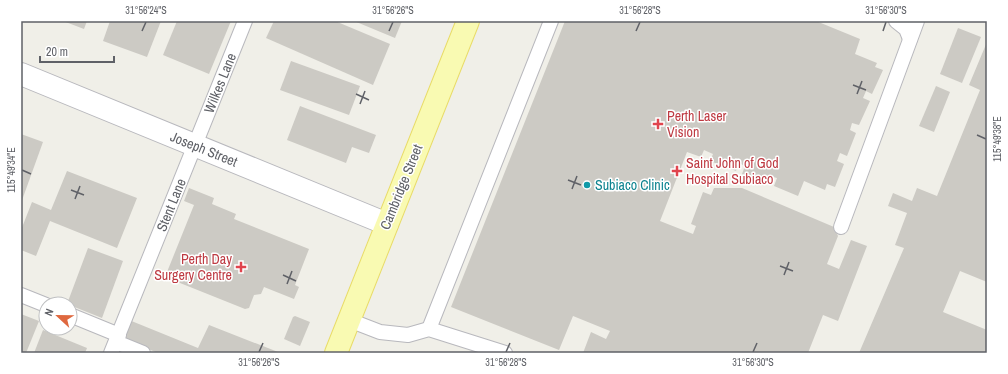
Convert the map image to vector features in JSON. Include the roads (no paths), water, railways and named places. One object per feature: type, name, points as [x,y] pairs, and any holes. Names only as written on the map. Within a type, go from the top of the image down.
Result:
[{"type":"main road","name":"Cambridge Street","points":[[336,353],[468,21]]},
{"type":"street","name":"Joseph Street","points":[[21,74],[386,224]]},
{"type":"lane","name":"Wilkes Lane","points":[[195,145],[245,21]]},
{"type":"lane","points":[[429,329],[551,21]]},
{"type":"lane","points":[[896,21],[906,29],[910,39]]},
{"type":"lane","points":[[841,226],[917,21]]},
{"type":"lane","name":"Stent Lane","points":[[115,343],[195,145]]},
{"type":"lane","points":[[21,295],[38,302]]},
{"type":"lane","points":[[78,320],[115,343],[143,353]]},
{"type":"lane","points":[[349,320],[380,332],[408,335],[429,329],[505,353]]},
{"type":"place","name":"Perth Laser Vision","points":[[658,124]]},
{"type":"place","name":"Saint John of God Hospital Subiaco","points":[[677,171]]},
{"type":"place","name":"Subiaco Clinic","points":[[587,185]]},
{"type":"place","name":"Perth Day Surgery Centre","points":[[241,267]]}]
